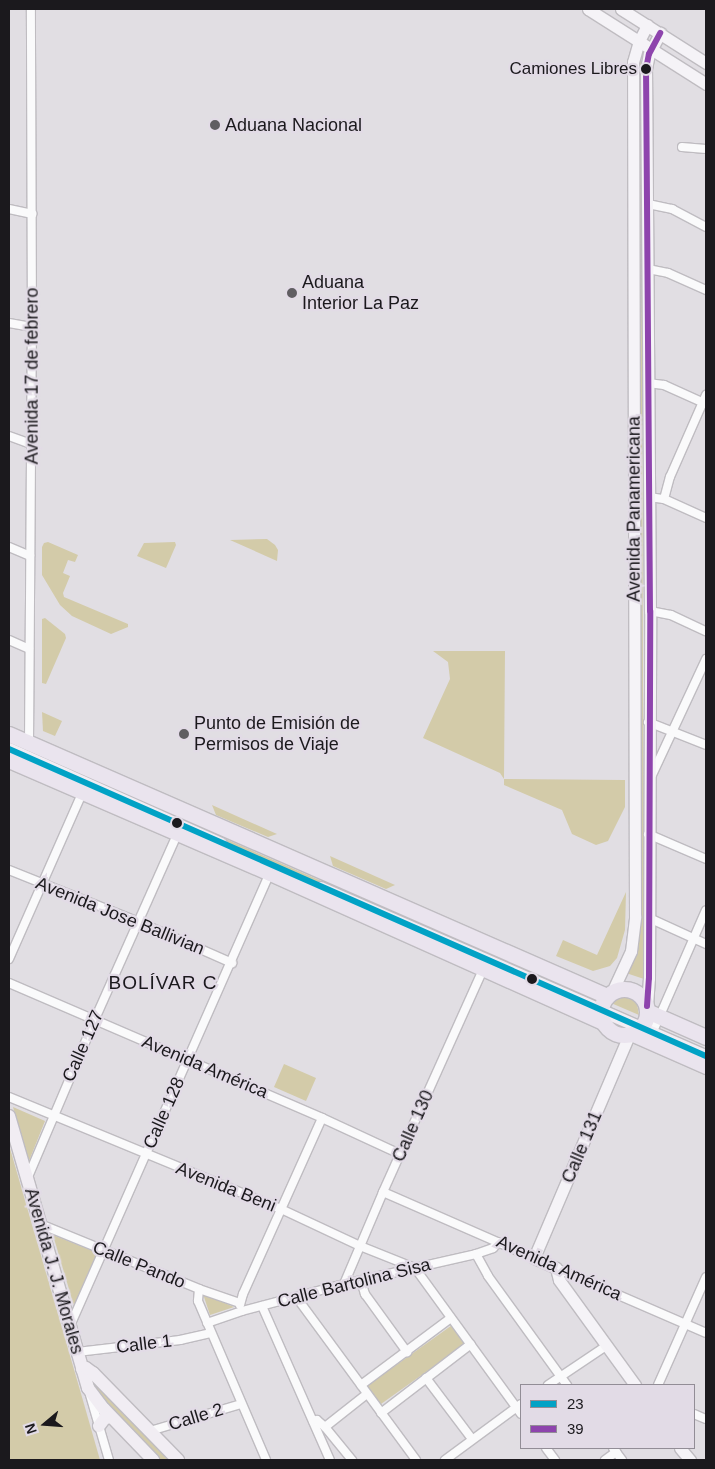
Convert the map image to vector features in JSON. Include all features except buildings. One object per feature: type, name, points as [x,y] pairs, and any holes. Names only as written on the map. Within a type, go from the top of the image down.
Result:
[{"type":"highway","points":[[9,734],[605,1005],[617,1034],[646,1025],[706,1037]]},
{"type":"highway","points":[[9,760],[270,873],[483,969],[605,1005]]},
{"type":"highway","points":[[37,772],[60,772],[77,789]]},
{"type":"highway","points":[[605,1005],[621,989],[639,994],[646,1025],[706,1066]]},
{"type":"main road","points":[[588,9],[706,84]]},
{"type":"main road","points":[[621,9],[706,63]]},
{"type":"main road","name":"Avenida Panamericana","points":[[605,1005],[631,950],[634,932],[633,62],[639,40],[648,25]]},
{"type":"main road","name":"Avenida Panamericana","points":[[646,1025],[649,918],[648,722],[650,611],[646,69],[652,48],[660,33]]},
{"type":"main road","points":[[9,740],[605,1005],[706,1056]]},
{"type":"main road","points":[[9,749],[605,1005]]},
{"type":"main road","points":[[635,814],[648,814]]},
{"type":"main road","points":[[646,1025],[706,1047]]},
{"type":"main road","name":"Calle 131","points":[[534,1258],[646,1025]]},
{"type":"main road","name":"Avenida J. J. Morales","points":[[9,1116],[88,1388]]},
{"type":"main road","name":"Avenida América","points":[[534,1258],[556,1268]]},
{"type":"main road","points":[[556,1268],[559,1280],[633,1384]]},
{"type":"main road","points":[[82,1368],[89,1369],[178,1460]]},
{"type":"main road","points":[[88,1388],[111,1417],[153,1460]]},
{"type":"main road","points":[[99,1426],[106,1418],[111,1417]]},
{"type":"main road","points":[[681,1449],[690,1460]]},
{"type":"street","name":"Avenida 17 de febrero","points":[[29,744],[32,327],[31,9]]},
{"type":"street","points":[[682,147],[706,149]]},
{"type":"street","points":[[648,204],[672,209],[706,227]]},
{"type":"street","points":[[9,209],[32,214]]},
{"type":"street","points":[[648,269],[668,273],[706,290]]},
{"type":"street","points":[[9,323],[32,327]]},
{"type":"street","points":[[648,383],[664,385],[705,401],[670,477],[664,499]]},
{"type":"street","points":[[9,436],[31,444]]},
{"type":"street","points":[[649,497],[664,499],[706,518]]},
{"type":"street","points":[[9,547],[30,556]]},
{"type":"street","points":[[650,611],[671,615],[706,631]]},
{"type":"street","points":[[9,640],[29,649]]},
{"type":"street","points":[[648,783],[706,659]]},
{"type":"street","points":[[648,722],[706,745]]},
{"type":"street","points":[[9,959],[42,884],[77,789]]},
{"type":"street","name":"Calle 127","points":[[27,1179],[53,1114],[178,833]]},
{"type":"street","points":[[648,834],[706,859]]},
{"type":"street","name":"Avenida Jose Ballivian","points":[[9,870],[139,922],[232,963]]},
{"type":"street","name":"Calle 128","points":[[70,1326],[232,963],[270,873]]},
{"type":"street","points":[[646,1025],[694,938],[706,910]]},
{"type":"street","points":[[649,918],[706,944]]},
{"type":"street","name":"Calle 130","points":[[344,1284],[483,969]]},
{"type":"street","name":"Avenida América","points":[[9,983],[322,1118],[400,1154]]},
{"type":"street","name":"Avenida Beni","points":[[9,1097],[281,1209],[360,1246],[415,1268]]},
{"type":"street","points":[[241,1307],[281,1209],[322,1118]]},
{"type":"street","name":"Avenida América","points":[[383,1192],[534,1258]]},
{"type":"street","name":"Calle Pando","points":[[40,1224],[241,1307]]},
{"type":"street","name":"Calle Bartolina Sisa","points":[[207,1323],[241,1307],[262,1306],[344,1284],[476,1254],[493,1248],[499,1242]]},
{"type":"street","points":[[476,1254],[488,1276],[566,1384]]},
{"type":"street","points":[[415,1268],[470,1344],[519,1405],[445,1460]]},
{"type":"street","name":"Avenida América","points":[[556,1268],[706,1333]]},
{"type":"street","points":[[658,1384],[706,1277]]},
{"type":"street","points":[[361,1281],[366,1294],[407,1352]]},
{"type":"street","points":[[199,1289],[198,1301],[210,1333],[266,1460]]},
{"type":"street","points":[[297,1298],[416,1460]]},
{"type":"street","points":[[262,1306],[330,1460]]},
{"type":"street","points":[[361,1385],[451,1318]]},
{"type":"street","name":"Calle 1","points":[[77,1352],[180,1340],[210,1333]]},
{"type":"street","points":[[381,1413],[470,1344]]},
{"type":"street","points":[[550,1384],[606,1346]]},
{"type":"street","points":[[426,1378],[472,1440]]},
{"type":"street","points":[[88,1388],[109,1460]]},
{"type":"street","points":[[325,1427],[367,1394]]},
{"type":"street","name":"Calle 2","points":[[150,1431],[241,1404]]},
{"type":"street","points":[[313,1421],[317,1420],[325,1427],[352,1460]]},
{"type":"street","points":[[547,1449],[555,1460]]},
{"type":"street","points":[[605,1460],[615,1450],[622,1460]]},
{"type":"shaded area","points":[[636,58],[641,58],[644,979],[626,973],[641,916]]},
{"type":"shaded area","points":[[267,539],[278,550],[277,561],[230,540]]},
{"type":"shaded area","points":[[48,542],[78,555],[75,562],[68,560],[63,573],[70,576],[63,593],[64,597],[128,624],[128,627],[111,634],[72,616],[60,605],[42,575],[42,547],[44,543]]},
{"type":"shaded area","points":[[175,542],[176,545],[166,568],[137,556],[144,543]]},
{"type":"shaded area","points":[[45,618],[65,634],[66,638],[46,684],[42,683],[42,619]]},
{"type":"shaded area","points":[[433,651],[505,651],[504,779],[500,773],[423,738],[450,679],[448,662]]},
{"type":"shaded area","points":[[42,712],[62,721],[55,736],[43,731]]},
{"type":"shaded area","points":[[504,779],[625,780],[625,807],[608,841],[596,845],[572,834],[562,810],[504,785]]},
{"type":"shaded area","points":[[212,805],[277,834],[268,837],[216,815]]},
{"type":"shaded area","points":[[173,816],[584,996],[583,1000],[171,820]]},
{"type":"shaded area","points":[[330,856],[395,885],[386,889],[333,866]]},
{"type":"shaded area","points":[[626,892],[625,930],[617,958],[610,966],[593,971],[556,956],[563,940],[597,955]]},
{"type":"shaded area","points":[[620,997],[630,997],[634,1000],[637,1004],[639,1015],[611,1003]]},
{"type":"shaded area","points":[[284,1064],[316,1078],[306,1101],[274,1087]]},
{"type":"shaded area","points":[[13,1107],[45,1121],[29,1161]]},
{"type":"shaded area","points":[[9,1145],[84,1404],[100,1460],[9,1460]]},
{"type":"shaded area","points":[[53,1235],[98,1253],[74,1306]]},
{"type":"shaded area","points":[[203,1294],[234,1307],[210,1315]]},
{"type":"shaded area","points":[[455,1323],[468,1342],[381,1404],[367,1386]]},
{"type":"shaded area","points":[[95,1382],[173,1460],[158,1460],[100,1401],[93,1385]]},
{"type":"transit line","name":"39","points":[[647,1006],[649,978],[650,611],[646,69],[649,54],[660,33]]},
{"type":"transit line","name":"23","points":[[9,749],[706,1056]]},
{"type":"place","name":"Camiones Libres","points":[[646,69]]},
{"type":"place","name":"Aduana Nacional","points":[[215,125]]},
{"type":"place","name":"Aduana Interior La Paz","points":[[292,293]]},
{"type":"place","name":"Punto de Emisión de Permisos de Viaje","points":[[184,734]]},
{"type":"district","name":"BOLÍVAR C","points":[[163,983]]}]
